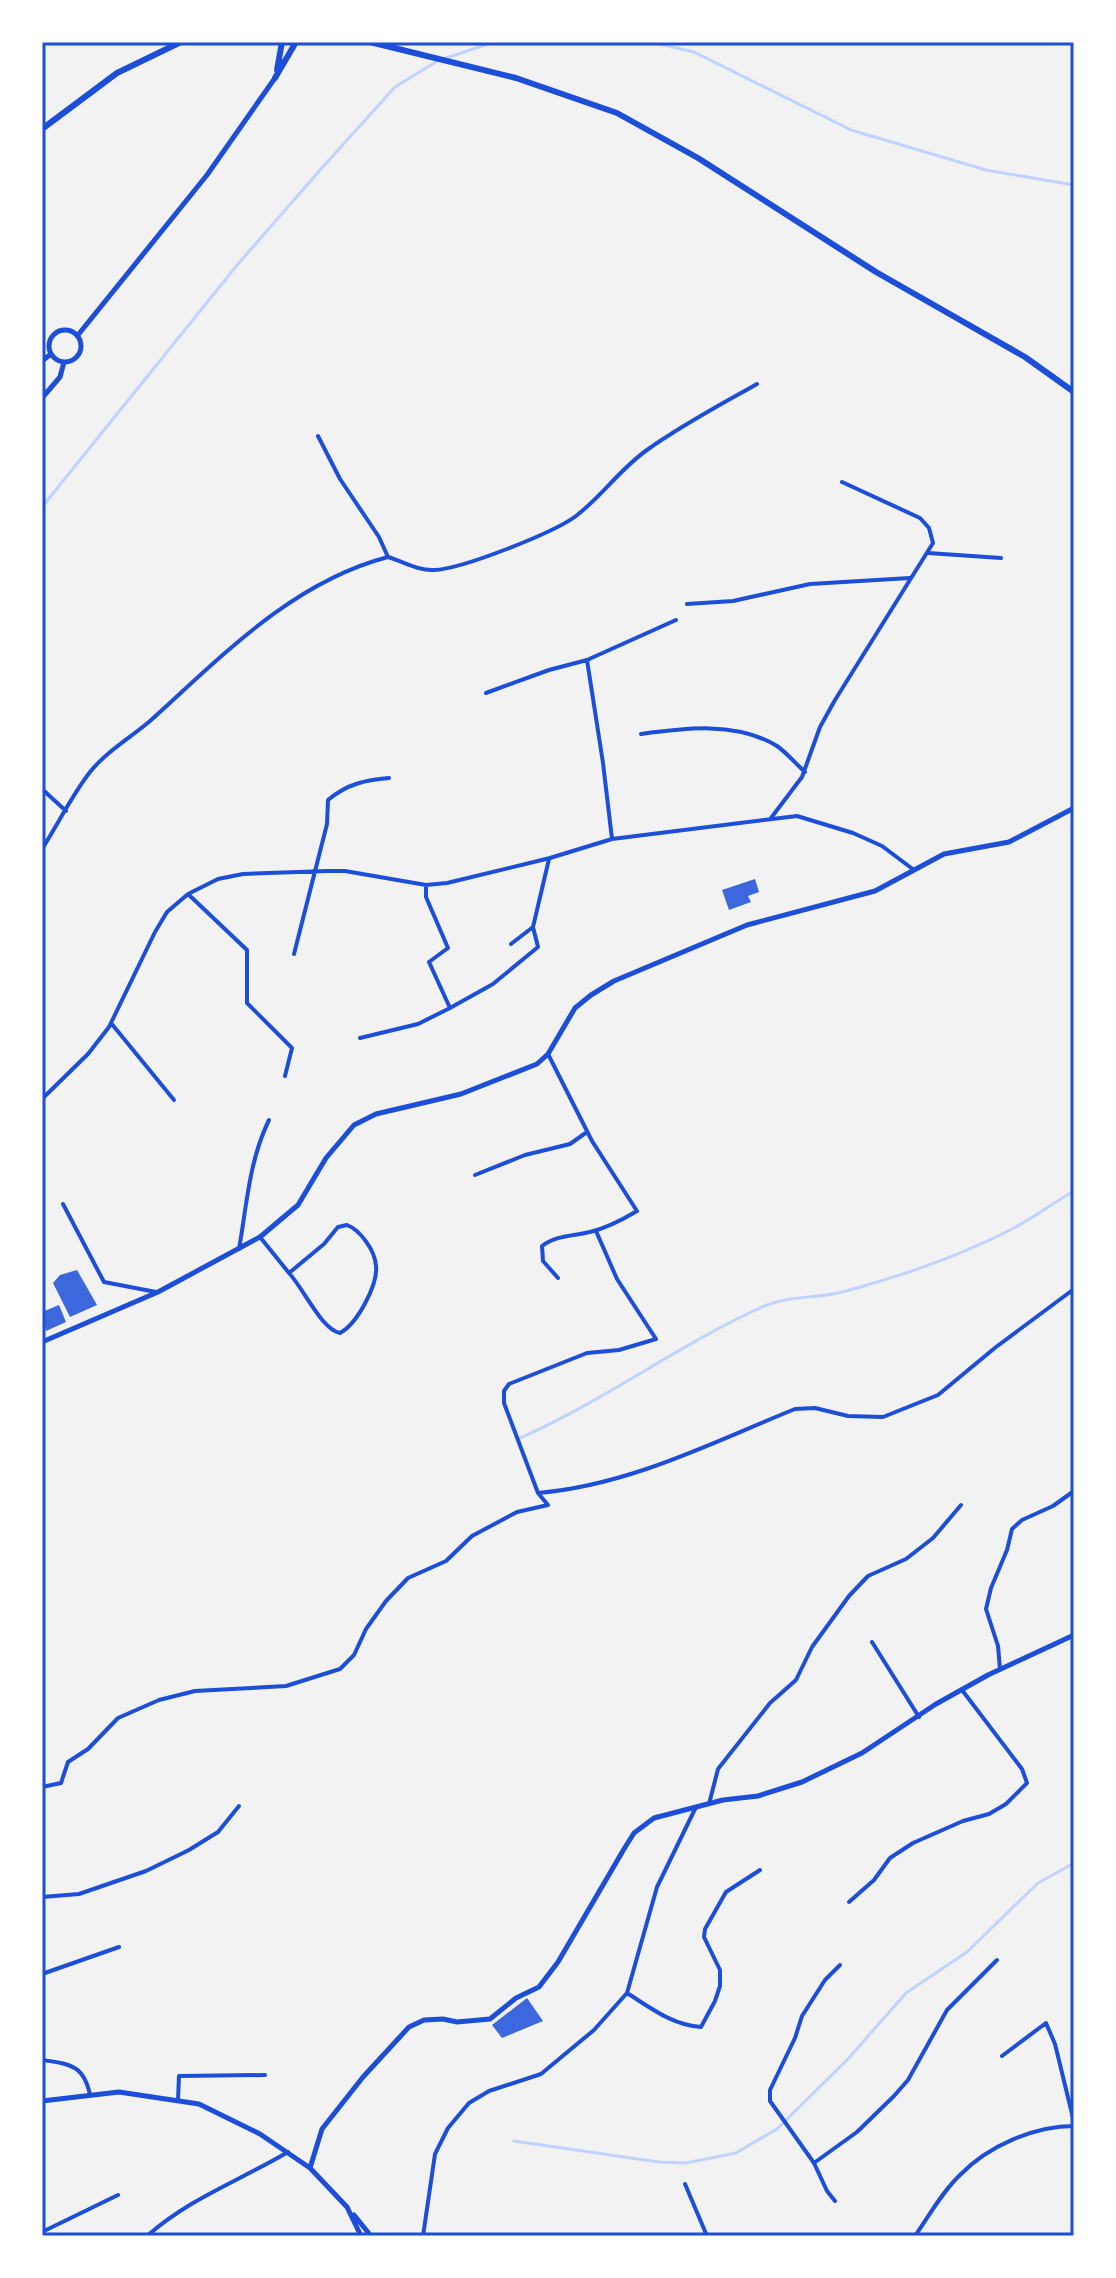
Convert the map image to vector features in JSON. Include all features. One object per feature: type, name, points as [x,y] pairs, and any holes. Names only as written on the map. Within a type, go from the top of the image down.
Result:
[{"type":"main road","points":[[42,129],[117,73],[181,42]]},
{"type":"main road","points":[[275,78],[282,42]]},
{"type":"main road","points":[[370,42],[516,78],[617,113],[698,158],[876,272],[1025,357],[1074,392]]},
{"type":"main road","points":[[275,78],[294,44]]},
{"type":"street","points":[[78,335],[207,175],[275,78]]},
{"type":"street","points":[[68,329],[78,335],[82,345],[75,360],[64,362],[51,354],[50,339],[57,331],[68,329]]},
{"type":"street","points":[[42,361],[51,354]]},
{"type":"street","points":[[42,398],[60,377],[64,362]]},
{"type":"street","points":[[42,849],[90,772],[257,624],[319,584],[388,557],[414,567],[434,570],[510,548],[536,537],[577,515],[621,470],[648,449],[757,384]]},
{"type":"street","points":[[318,436],[340,479],[379,537],[388,557]]},
{"type":"street","points":[[771,818],[805,772],[820,727],[835,700],[933,543],[933,536],[920,518],[842,482]]},
{"type":"street","points":[[927,553],[1001,558]]},
{"type":"street","points":[[687,604],[733,601],[810,584],[912,578]]},
{"type":"street","points":[[486,693],[587,660],[676,620]]},
{"type":"street","points":[[587,660],[612,839]]},
{"type":"street","points":[[641,734],[685,728],[717,728],[754,736],[779,747],[805,772]]},
{"type":"street","points":[[294,954],[327,824],[328,800],[341,789],[364,780],[389,778]]},
{"type":"street","points":[[42,789],[66,811]]},
{"type":"street","points":[[42,1342],[158,1292],[260,1237],[298,1205],[326,1158],[354,1125],[376,1114],[461,1094],[537,1064],[548,1054],[575,1008],[614,981],[715,937],[774,916],[875,891],[944,854],[1009,842],[1074,808]]},
{"type":"street","points":[[42,1099],[88,1054],[111,1023],[167,912],[188,894],[218,879],[243,874],[345,871],[426,885],[447,883],[612,839],[797,816],[853,833],[882,846],[914,870]]},
{"type":"street","points":[[360,1038],[418,1024],[450,1008],[493,984],[538,947],[533,927],[550,858]]},
{"type":"street","points":[[426,885],[426,897],[448,948],[429,962],[450,1008]]},
{"type":"street","points":[[188,894],[247,950],[247,1003],[292,1048],[285,1076]]},
{"type":"street","points":[[511,944],[533,927]]},
{"type":"street","points":[[111,1023],[174,1100]]},
{"type":"street","points":[[548,1054],[587,1132],[637,1211],[622,1221],[596,1231],[551,1239],[542,1246],[543,1261],[558,1278]]},
{"type":"street","points":[[239,1249],[250,1168],[269,1120]]},
{"type":"street","points":[[475,1175],[539,1151],[570,1144],[587,1132]]},
{"type":"street","points":[[63,1204],[104,1282],[158,1292]]},
{"type":"street","points":[[260,1237],[289,1273],[300,1285],[327,1327],[340,1333],[367,1301],[377,1268],[362,1236],[352,1226],[343,1225],[289,1273]]},
{"type":"street","points":[[42,1787],[61,1783],[68,1762],[88,1749],[118,1718],[159,1700],[195,1691],[286,1686],[340,1669],[354,1655],[366,1629],[386,1601],[408,1578],[446,1561],[472,1536],[517,1512],[548,1505],[538,1493],[504,1403],[504,1391],[509,1384],[587,1353],[619,1350],[656,1339],[617,1279],[596,1231]]},
{"type":"street","points":[[538,1493],[597,1485],[641,1471],[795,1409],[815,1408],[864,1417],[883,1417],[938,1395],[1074,1289]]},
{"type":"street","points":[[1000,1669],[998,1646],[986,1609],[1012,1529],[1022,1520],[1053,1506],[1074,1491]]},
{"type":"street","points":[[709,1804],[718,1769],[770,1703],[796,1680],[812,1647],[849,1596],[868,1576],[906,1559],[933,1538],[961,1505]]},
{"type":"street","points":[[310,2168],[322,2129],[353,2088],[409,2027],[424,2020],[466,2022],[490,2019],[516,1998],[539,1987],[558,1962],[634,1833],[654,1818],[758,1796],[802,1782],[862,1753],[1000,1669],[1074,1635]]},
{"type":"street","points":[[872,1642],[919,1717]]},
{"type":"street","points":[[849,1902],[874,1880],[890,1858],[913,1843],[963,1821],[989,1814],[1006,1804],[1027,1783],[1022,1769],[962,1690]]},
{"type":"street","points":[[42,1897],[79,1894],[146,1871],[218,1832],[239,1806]]},
{"type":"street","points":[[423,2236],[435,2154],[448,2128],[469,2103],[489,2091],[541,2074],[594,2030],[627,1993],[657,1887],[696,1807]]},
{"type":"street","points":[[627,1993],[669,2019],[701,2027],[720,1986],[720,1970],[704,1937],[705,1929],[726,1892],[760,1870]]},
{"type":"street","points":[[42,1974],[119,1947]]},
{"type":"street","points":[[814,2163],[857,2132],[894,2096],[908,2080],[947,2010],[997,1960]]},
{"type":"street","points":[[835,2201],[814,2163],[770,2101],[770,2090],[802,2016],[825,1980],[840,1965]]},
{"type":"street","points":[[915,2236],[960,2174],[979,2160],[1013,2140],[1043,2128],[1074,2124],[1055,2044],[1046,2023],[1002,2056]]},
{"type":"street","points":[[42,2060],[76,2068],[87,2081],[90,2095]]},
{"type":"street","points":[[178,2100],[179,2076],[265,2075]]},
{"type":"street","points":[[42,2101],[119,2092],[199,2104],[289,2152],[310,2168],[371,2236]]},
{"type":"street","points":[[147,2236],[197,2198],[231,2184],[289,2152]]},
{"type":"street","points":[[685,2184],[707,2236]]},
{"type":"street","points":[[42,2232],[118,2195]]},
{"type":"street","points":[[347,2207],[361,2236]]},
{"type":"building","points":[[755,879],[759,892],[748,896],[751,902],[729,910],[722,890]]},
{"type":"building","points":[[77,1270],[97,1305],[70,1317],[53,1283],[60,1275]]},
{"type":"building","points":[[59,1305],[66,1322],[46,1331],[42,1312]]},
{"type":"building","points":[[527,1998],[543,2021],[502,2038],[492,2025]]},
{"type":"waterway","points":[[446,58],[494,42]]},
{"type":"waterway","points":[[651,42],[694,52],[851,130],[986,170],[1074,185]]},
{"type":"waterway","points":[[42,507],[238,264],[321,169],[395,87],[439,60]]},
{"type":"waterway","points":[[520,1438],[762,1307],[846,1291],[930,1264],[1012,1229],[1074,1191]]},
{"type":"waterway","points":[[514,2141],[659,2162],[686,2163],[736,2153],[777,2129],[848,2059],[906,1993],[967,1952],[1038,1883],[1074,1863]]}]
